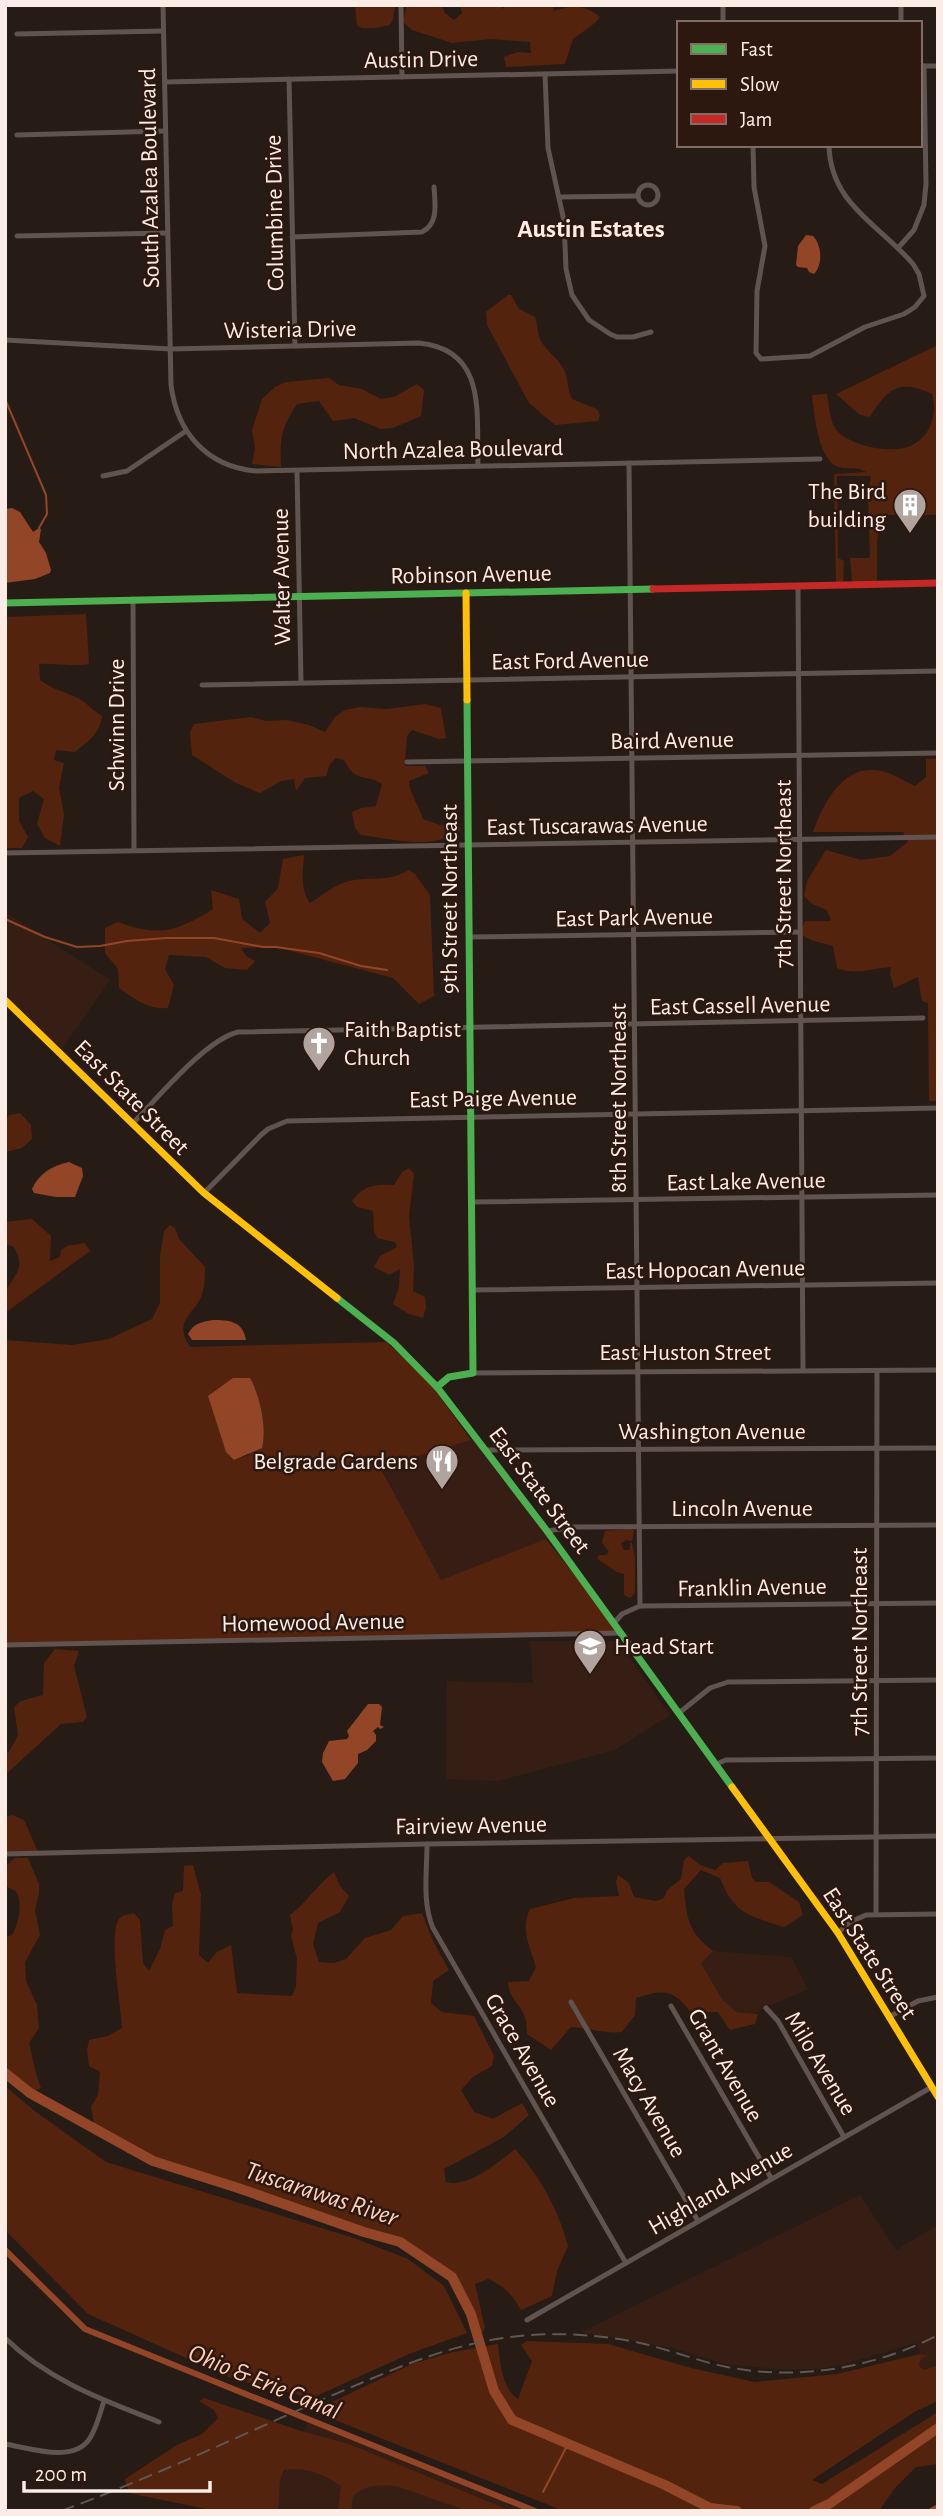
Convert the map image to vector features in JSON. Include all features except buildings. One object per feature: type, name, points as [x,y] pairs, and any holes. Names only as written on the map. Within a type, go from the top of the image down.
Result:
[{"type":"street","name":"South Azalea Boulevard","points":[[163,5],[170,349]]},
{"type":"street","points":[[401,5],[402,77]]},
{"type":"street","points":[[17,34],[163,31]]},
{"type":"street","points":[[898,248],[914,230],[924,205],[926,184],[922,66],[938,66]]},
{"type":"street","name":"Austin Drive","points":[[165,82],[677,71]]},
{"type":"street","points":[[545,74],[546,137],[566,233],[567,278],[572,295],[582,312],[599,328],[617,337],[633,338],[651,332]]},
{"type":"street","name":"Columbine Drive","points":[[289,79],[295,346]]},
{"type":"street","points":[[17,135],[165,131]]},
{"type":"street","points":[[753,147],[754,187],[765,246],[757,291],[756,353],[761,359],[810,356],[865,327],[904,314],[915,307],[924,296],[916,269],[898,248],[848,201],[833,176],[829,147]]},
{"type":"street","points":[[292,237],[422,232],[434,219],[434,187]]},
{"type":"street","points":[[560,197],[638,196]]},
{"type":"street","points":[[17,236],[167,233]]},
{"type":"street","name":"Wisteria Drive","points":[[5,340],[170,349],[419,343],[447,350],[467,367],[474,386],[478,467]]},
{"type":"street","name":"North Azalea Boulevard","points":[[170,349],[173,395],[178,416],[186,431],[205,451],[233,467],[255,471],[820,459]]},
{"type":"street","points":[[103,476],[127,471],[186,431]]},
{"type":"street","name":"8th Street Northeast","points":[[629,463],[639,1606]]},
{"type":"street","name":"Walter Avenue","points":[[297,471],[300,682]]},
{"type":"street","name":"Robinson Avenue","points":[[5,603],[938,583]]},
{"type":"street","name":"7th Street Northeast","points":[[798,587],[803,1370]]},
{"type":"street","name":"9th Street Northeast","points":[[466,593],[473,1373]]},
{"type":"street","name":"Schwinn Drive","points":[[133,599],[134,850]]},
{"type":"street","name":"East Ford Avenue","points":[[202,685],[938,671]]},
{"type":"street","name":"Baird Avenue","points":[[407,762],[938,753]]},
{"type":"street","name":"East Tuscarawas Avenue","points":[[5,853],[938,836]]},
{"type":"street","name":"East Park Avenue","points":[[469,937],[800,932]]},
{"type":"street","name":"East State Street","points":[[5,1000],[204,1193],[394,1343],[437,1387],[547,1531],[838,1933],[930,2088],[938,2097]]},
{"type":"street","name":"East Cassell Avenue","points":[[132,1124],[208,1047],[231,1034],[255,1031],[923,1018]]},
{"type":"street","name":"East Paige Avenue","points":[[204,1193],[261,1135],[282,1122],[300,1119],[938,1108]]},
{"type":"street","name":"East Lake Avenue","points":[[471,1202],[938,1195]]},
{"type":"street","name":"East Hopocan Avenue","points":[[472,1290],[938,1283]]},
{"type":"street","name":"East Huston Street","points":[[437,1387],[449,1377],[473,1373],[938,1370]]},
{"type":"street","name":"7th Street Northeast","points":[[876,1914],[877,1371]]},
{"type":"street","name":"Washington Avenue","points":[[486,1450],[938,1448]]},
{"type":"street","name":"Lincoln Avenue","points":[[547,1531],[562,1527],[938,1525]]},
{"type":"street","name":"Franklin Avenue","points":[[639,1606],[938,1603]]},
{"type":"street","points":[[614,1623],[622,1614],[639,1606]]},
{"type":"street","name":"Homewood Avenue","points":[[5,1645],[621,1633]]},
{"type":"street","points":[[679,1713],[710,1688],[728,1682],[938,1680]]},
{"type":"street","points":[[716,1765],[726,1760],[938,1758]]},
{"type":"street","name":"Fairview Avenue","points":[[5,1854],[769,1837],[938,1836]]},
{"type":"street","name":"Grace Avenue","points":[[427,1844],[427,1903],[433,1928],[626,2263]]},
{"type":"street","points":[[838,1933],[855,1919],[876,1914],[938,1914]]},
{"type":"street","points":[[890,2017],[918,2001],[938,1997]]},
{"type":"street","name":"Macy Avenue","points":[[571,2002],[698,2221]]},
{"type":"street","name":"Grant Avenue","points":[[671,2006],[771,2179]]},
{"type":"street","name":"Milo Avenue","points":[[766,2008],[778,2021],[844,2137]]},
{"type":"street","name":"Highland Avenue","points":[[527,2319],[930,2088]]},
{"type":"street","points":[[5,2338],[47,2372],[80,2391],[159,2423]]},
{"type":"street","points":[[5,2444],[62,2453],[78,2449],[92,2435],[104,2401]]},
{"type":"shaded area","points":[[355,5],[395,5],[393,19],[390,25],[362,28],[357,26]]},
{"type":"shaded area","points":[[407,5],[441,5],[445,13],[454,20],[462,13],[460,5],[499,5],[503,9],[506,5],[552,5],[554,11],[578,7],[600,17],[573,39],[565,64],[506,67],[504,57],[518,52],[531,53],[530,42],[491,39],[452,43],[412,30],[403,22]]},
{"type":"shaded area","points":[[806,235],[813,236],[820,250],[819,266],[814,274],[807,268],[796,265],[798,246]]},
{"type":"shaded area","points":[[511,295],[519,309],[535,317],[540,339],[565,372],[572,399],[597,409],[600,415],[598,421],[555,425],[529,403],[487,325],[486,312]]},
{"type":"shaded area","points":[[938,345],[938,515],[881,515],[877,541],[877,581],[852,582],[850,558],[870,558],[868,495],[871,476],[837,476],[838,558],[844,561],[843,582],[836,582],[834,474],[866,472],[839,467],[826,456],[818,436],[812,395],[827,394],[834,426],[839,433],[856,443],[890,449],[908,447],[927,432],[933,418],[932,394],[911,387],[895,389],[883,399],[870,417],[860,415],[836,394]]},
{"type":"shaded area","points":[[329,378],[339,385],[362,389],[381,399],[394,397],[417,384],[424,390],[421,416],[393,428],[381,429],[354,418],[333,421],[319,401],[297,404],[283,434],[281,467],[252,464],[255,448],[252,430],[262,399],[275,387],[286,382]]},
{"type":"shaded area","points":[[12,508],[20,512],[33,532],[41,529],[39,542],[46,553],[51,570],[50,573],[35,579],[5,583],[5,509]]},
{"type":"shaded area","points":[[86,614],[89,664],[39,664],[40,680],[78,698],[102,716],[96,732],[75,752],[56,750],[54,760],[64,763],[59,788],[64,814],[60,846],[45,838],[37,824],[44,799],[33,791],[19,798],[19,821],[28,837],[22,848],[5,848],[5,617]]},
{"type":"shaded area","points":[[425,704],[441,708],[446,738],[439,739],[412,730],[407,736],[405,766],[425,766],[429,773],[409,781],[423,819],[440,825],[458,823],[461,830],[437,840],[412,842],[361,835],[355,828],[352,812],[376,806],[382,784],[357,775],[344,760],[336,758],[330,764],[326,776],[305,778],[296,791],[294,779],[281,781],[260,793],[236,783],[192,755],[190,732],[194,724],[251,717],[266,721],[286,720],[325,732],[335,717],[345,710],[360,707],[387,709]]},
{"type":"shaded area","points":[[926,759],[938,759],[938,1101],[929,1101],[928,1003],[922,1001],[918,977],[894,988],[891,967],[857,971],[837,968],[833,946],[800,934],[805,921],[831,921],[827,910],[812,904],[804,896],[807,881],[826,850],[861,860],[890,856],[908,842],[903,832],[813,832],[830,796],[848,778],[871,770],[889,773],[915,786],[926,777]]},
{"type":"shaded area","points":[[304,855],[303,886],[310,903],[349,881],[386,878],[409,870],[415,874],[430,895],[434,996],[419,1004],[393,978],[276,947],[241,948],[246,956],[255,961],[247,970],[225,968],[206,957],[169,955],[165,969],[174,985],[168,1008],[148,1005],[119,988],[118,969],[105,953],[105,928],[118,922],[156,931],[178,927],[213,909],[211,890],[239,899],[242,919],[260,933],[270,923],[265,902],[278,888],[283,859]]},
{"type":"shaded area","points":[[8,914],[110,980],[61,1050],[5,994],[5,918]]},
{"type":"shaded area","points":[[20,1113],[31,1125],[32,1139],[22,1148],[5,1152],[5,1121],[9,1115]]},
{"type":"shaded area","points":[[69,1162],[82,1168],[83,1176],[75,1197],[34,1193],[32,1189],[42,1175],[57,1165]]},
{"type":"shaded area","points":[[409,1168],[414,1174],[409,1216],[414,1266],[413,1291],[425,1297],[423,1318],[409,1314],[393,1304],[399,1287],[400,1269],[389,1275],[374,1267],[380,1256],[397,1247],[395,1242],[377,1238],[373,1211],[357,1207],[352,1201],[370,1187],[394,1185],[402,1172]]},
{"type":"shaded area","points":[[32,1219],[51,1236],[50,1261],[60,1257],[61,1250],[67,1246],[85,1243],[90,1251],[5,1313],[6,1291],[17,1273],[19,1260],[14,1247],[5,1244],[5,1222]]},
{"type":"shaded area","points":[[170,1225],[175,1228],[179,1239],[205,1267],[200,1299],[184,1323],[185,1337],[190,1347],[386,1342],[426,1378],[471,1440],[380,1467],[441,1580],[546,1539],[621,1633],[5,1645],[5,1340],[72,1345],[109,1339],[152,1319],[160,1303],[160,1256],[164,1231]],"holes":[[[233,1378],[250,1378],[249,1455],[234,1460]]]},
{"type":"shaded area","points":[[213,1320],[230,1321],[238,1325],[246,1340],[192,1340],[188,1334],[195,1325]]},
{"type":"shaded area","points":[[233,1378],[250,1378],[260,1403],[264,1431],[262,1448],[234,1460],[226,1452],[208,1396]]},
{"type":"shaded area","points":[[476,1438],[552,1537],[441,1580],[380,1466]]},
{"type":"shaded area","points":[[634,1530],[632,1541],[626,1540],[621,1544],[624,1550],[630,1550],[630,1542],[632,1543],[635,1558],[635,1593],[630,1598],[624,1595],[624,1574],[597,1559],[599,1555],[609,1552],[602,1542],[605,1531]]},
{"type":"shaded area","points":[[530,1641],[618,1641],[670,1715],[615,1750],[498,1781],[446,1779],[447,1681],[533,1683]]},
{"type":"shaded area","points":[[55,1649],[79,1651],[74,1666],[87,1717],[83,1722],[61,1724],[5,1775],[5,1753],[9,1752],[18,1735],[14,1707],[21,1701],[43,1695],[44,1663]]},
{"type":"shaded area","points":[[368,1704],[379,1704],[382,1707],[380,1725],[384,1727],[373,1731],[376,1741],[358,1754],[358,1763],[345,1779],[333,1781],[322,1762],[323,1753],[329,1741],[347,1739],[347,1731]]},
{"type":"shaded area","points":[[13,1815],[24,1820],[39,1854],[5,1854],[5,1817]]},
{"type":"shaded area","points":[[689,1856],[700,1865],[715,1870],[723,1863],[748,1861],[752,1878],[756,1882],[769,1882],[799,1902],[803,1915],[784,1927],[744,1912],[731,1899],[720,1878],[701,1870],[684,1889],[690,1924],[698,1938],[713,1951],[701,1963],[722,1999],[736,2012],[758,2014],[755,2024],[730,2030],[718,2012],[702,2012],[694,2016],[675,1996],[663,1992],[636,1998],[635,2015],[622,2032],[571,2027],[551,2050],[527,2034],[525,2017],[509,1990],[508,1982],[529,1981],[536,1967],[526,1931],[530,1909],[574,1898],[619,1896],[616,1882],[618,1875],[629,1883],[634,1897],[656,1901],[664,1898],[667,1890],[681,1879],[684,1860]]},
{"type":"shaded area","points":[[15,1858],[28,1858],[39,1884],[35,1910],[40,1935],[25,1962],[26,1981],[37,2005],[39,2028],[29,2043],[41,2088],[30,2093],[5,2071],[5,1937],[12,1935],[20,1907],[16,1891],[5,1886],[5,1866]]},
{"type":"shaded area","points":[[193,1865],[201,1895],[199,1955],[208,1963],[217,1952],[231,1945],[237,1993],[292,1996],[296,1986],[297,1959],[291,1936],[293,1930],[290,1915],[334,1872],[340,1886],[349,1896],[340,1912],[318,1923],[313,1944],[319,1962],[334,1963],[346,1959],[365,1938],[391,1930],[403,1916],[422,1913],[449,1970],[433,1981],[431,2003],[442,2012],[474,2016],[494,2056],[492,2066],[473,2077],[461,2090],[474,2112],[493,2119],[522,2103],[529,2115],[504,2137],[444,2169],[446,2182],[463,2182],[473,2178],[515,2149],[548,2194],[568,2246],[557,2271],[552,2296],[521,2310],[507,2291],[494,2282],[488,2279],[475,2284],[485,2328],[479,2339],[471,2314],[452,2277],[400,2242],[153,2161],[95,2129],[91,2107],[98,2095],[100,2072],[89,2066],[89,2040],[108,2036],[122,2028],[115,1955],[116,1927],[119,1919],[126,1915],[134,1913],[140,1920],[143,1963],[149,1971],[160,1949],[165,1930],[173,1926],[172,1904],[175,1893],[183,1891],[184,1866]]},
{"type":"shaded area","points":[[713,1951],[791,1957],[808,1989],[752,2014],[736,2012],[722,1999],[701,1963]]},
{"type":"shaded area","points":[[5,2086],[36,2112],[106,2162],[354,2238],[408,2259],[444,2286],[467,2333],[409,2354],[312,2398],[231,2378],[88,2314],[5,2230]]},
{"type":"shaded area","points":[[860,2195],[896,2250],[938,2225],[938,2365],[924,2370],[919,2366],[921,2358],[927,2356],[920,2354],[916,2343],[842,2365],[819,2369],[778,2369],[726,2364],[672,2348],[581,2332]]},
{"type":"shaded area","points":[[527,2341],[608,2344],[691,2368],[755,2382],[837,2374],[920,2354],[929,2356],[921,2358],[919,2366],[924,2370],[938,2365],[938,2401],[916,2411],[812,2480],[822,2484],[938,2412],[938,2464],[916,2467],[894,2489],[879,2511],[564,2511],[320,2414],[319,2408],[412,2364],[453,2352],[498,2344],[505,2382],[518,2399],[532,2361],[521,2345]]},
{"type":"shaded area","points":[[204,2398],[304,2432],[349,2444],[511,2511],[468,2511],[396,2486],[384,2485],[363,2489],[353,2496],[351,2511],[338,2511],[341,2486],[321,2475],[299,2469],[284,2470],[280,2481],[278,2511],[215,2511],[129,2493],[125,2479],[177,2445],[202,2434],[218,2418],[214,2410],[199,2401]]},
{"type":"shaded area","points":[[309,2419],[535,2511],[278,2511],[280,2481]]},
{"type":"waterway","points":[[5,399],[46,495],[47,514],[39,528]]},
{"type":"waterway","points":[[5,919],[45,937],[77,947],[166,938],[214,938],[319,953],[361,966],[387,970]]},
{"type":"waterway","name":"Tuscarawas River","points":[[5,2073],[30,2093],[153,2161],[400,2242],[452,2277],[471,2314],[494,2391],[512,2420],[665,2485],[710,2508],[737,2511]]},
{"type":"waterway","name":"Ohio & Erie Canal","points":[[5,2250],[85,2329],[535,2511]]},
{"type":"waterway","name":"Tuscarawas River","points":[[814,2511],[829,2504],[938,2428]]},
{"type":"waterway","points":[[543,2492],[568,2444]]},
{"type":"waterway","name":"Ohio & Erie Canal","points":[[931,2511],[938,2507]]},
{"type":"railway","points":[[61,2511],[158,2472],[387,2372],[432,2355],[478,2343],[555,2334],[607,2337],[640,2343],[727,2367],[781,2373],[835,2369],[862,2363],[888,2356],[938,2335]]},
{"type":"traffic: fast","points":[[5,603],[653,589]]},
{"type":"traffic: fast","points":[[437,1387],[449,1377],[473,1373],[467,700]]},
{"type":"traffic: fast","points":[[337,1298],[394,1343],[437,1387],[547,1531],[732,1787]]},
{"type":"traffic: slow","points":[[466,593],[467,700]]},
{"type":"traffic: slow","points":[[5,1000],[204,1193],[337,1298]]},
{"type":"traffic: slow","points":[[732,1787],[838,1933],[938,2097]]},
{"type":"traffic: jam","points":[[653,589],[938,583]]},
{"type":"place","name":"The Bird building","points":[[910,535]]},
{"type":"place","name":"Faith Baptist Church","points":[[319,1073]]},
{"type":"place","name":"Belgrade Gardens","points":[[442,1491]]},
{"type":"place","name":"Head Start","points":[[590,1676]]},
{"type":"district","name":"Austin Estates","points":[[591,228]]}]
